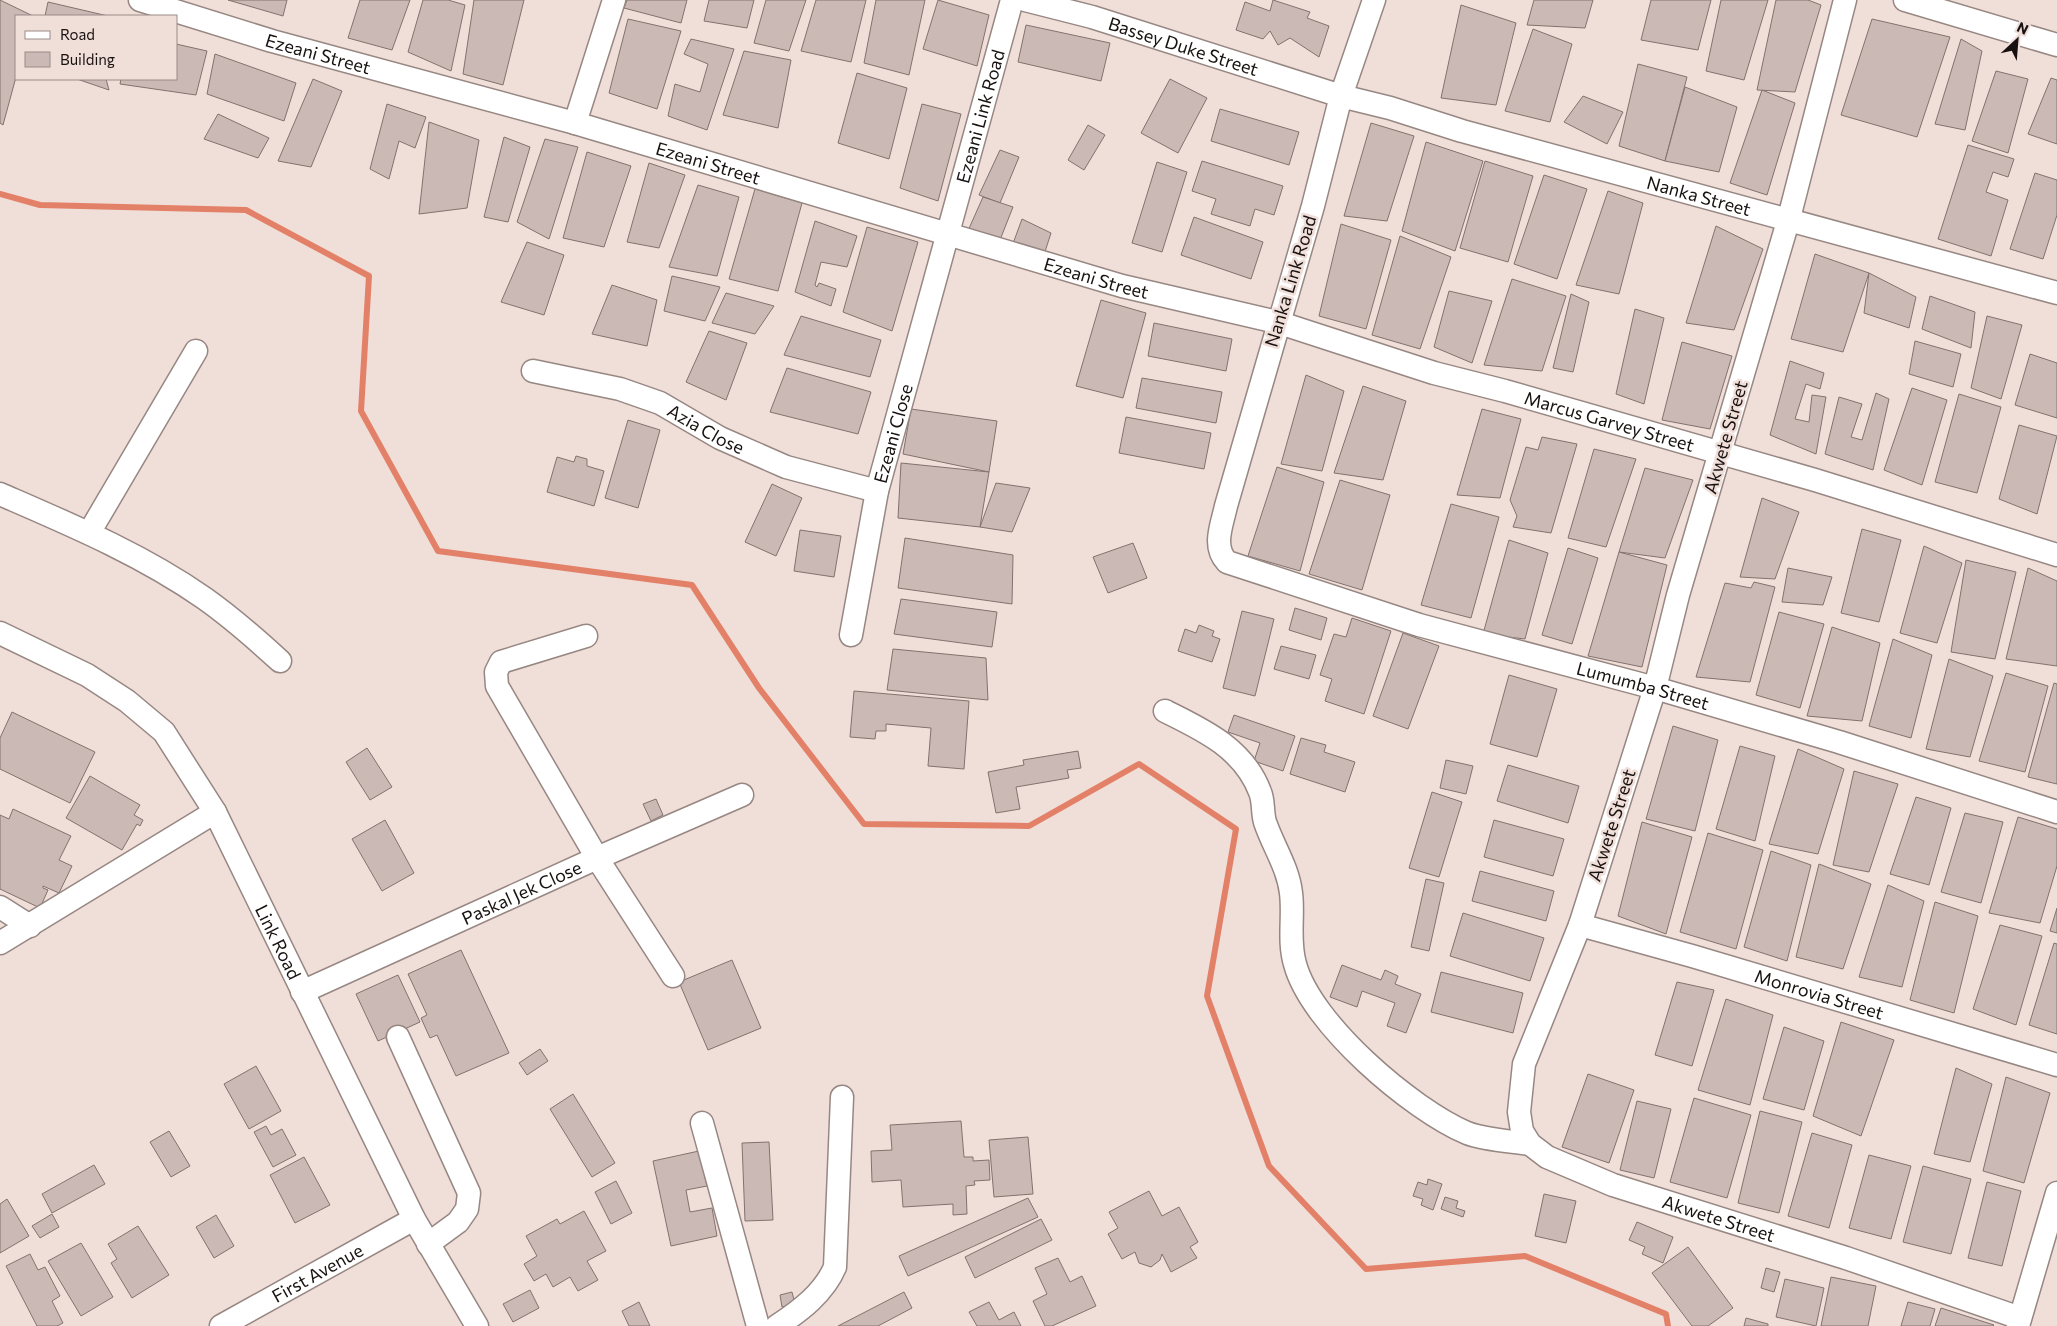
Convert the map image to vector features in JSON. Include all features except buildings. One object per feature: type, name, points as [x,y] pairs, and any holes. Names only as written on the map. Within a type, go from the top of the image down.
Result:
[{"type":"street","name":"Ezeani Street","points":[[140,0],[272,41],[575,123],[1122,286],[1277,322]]},
{"type":"street","points":[[575,123],[614,0]]},
{"type":"street","name":"Ezeani Link Road","points":[[948,234],[1012,0]]},
{"type":"street","name":"Bassey Duke Street","points":[[1025,0],[1092,16],[1341,96]]},
{"type":"street","name":"Nanka Link Road","points":[[1227,562],[1220,555],[1219,537],[1341,96],[1374,0]]},
{"type":"street","name":"Akwete Street","points":[[1845,0],[1789,218],[1678,595],[1654,688],[1580,925],[1524,1064],[1519,1112],[1522,1131],[1530,1144],[1548,1157],[1612,1185],[1846,1258],[2019,1322]]},
{"type":"street","points":[[1905,0],[2057,45]]},
{"type":"street","name":"Nanka Street","points":[[1341,96],[2057,293]]},
{"type":"street","name":"Ezeani Close","points":[[851,635],[877,491],[948,234]]},
{"type":"street","name":"Marcus Garvey Street","points":[[1277,322],[1434,372],[1815,480],[2057,555]]},
{"type":"street","points":[[89,533],[196,351]]},
{"type":"street","name":"Azia Close","points":[[533,371],[620,388],[660,403],[720,438],[786,467],[877,491]]},
{"type":"street","points":[[0,494],[89,533],[203,597],[245,629],[280,661]]},
{"type":"street","name":"Lumumba Street","points":[[1227,562],[1419,625],[1654,688],[1839,742],[2057,812]]},
{"type":"street","name":"Link Road","points":[[0,633],[87,676],[126,701],[164,732],[215,812],[414,1219],[476,1326]]},
{"type":"street","points":[[586,636],[501,662],[496,672],[497,686],[597,858],[673,976]]},
{"type":"street","points":[[1165,711],[1202,729],[1230,748],[1251,775],[1260,792],[1265,822],[1279,851],[1292,892],[1294,963],[1310,996],[1344,1042],[1379,1074],[1444,1122],[1468,1134],[1530,1144]]},
{"type":"street","name":"Paskal Jek Close","points":[[302,992],[597,858],[742,795]]},
{"type":"street","points":[[0,943],[215,812]]},
{"type":"street","points":[[0,907],[30,926]]},
{"type":"street","name":"Monrovia Street","points":[[1580,925],[1692,956],[2057,1065]]},
{"type":"street","points":[[398,1038],[469,1193],[467,1209],[458,1222],[428,1244]]},
{"type":"street","points":[[777,1326],[794,1315],[814,1297],[830,1278],[835,1267],[842,1097]]},
{"type":"street","points":[[702,1123],[758,1326]]},
{"type":"street","points":[[2019,1322],[2057,1193]]},
{"type":"street","name":"First Avenue","points":[[221,1326],[414,1219]]},
{"type":"waterway","points":[[0,194],[40,205],[246,210],[369,276],[361,411],[438,551],[692,585],[759,688],[864,824],[1029,826],[1139,764],[1236,829],[1207,996],[1269,1166],[1366,1269],[1525,1256],[1666,1314],[1668,1326]]}]
